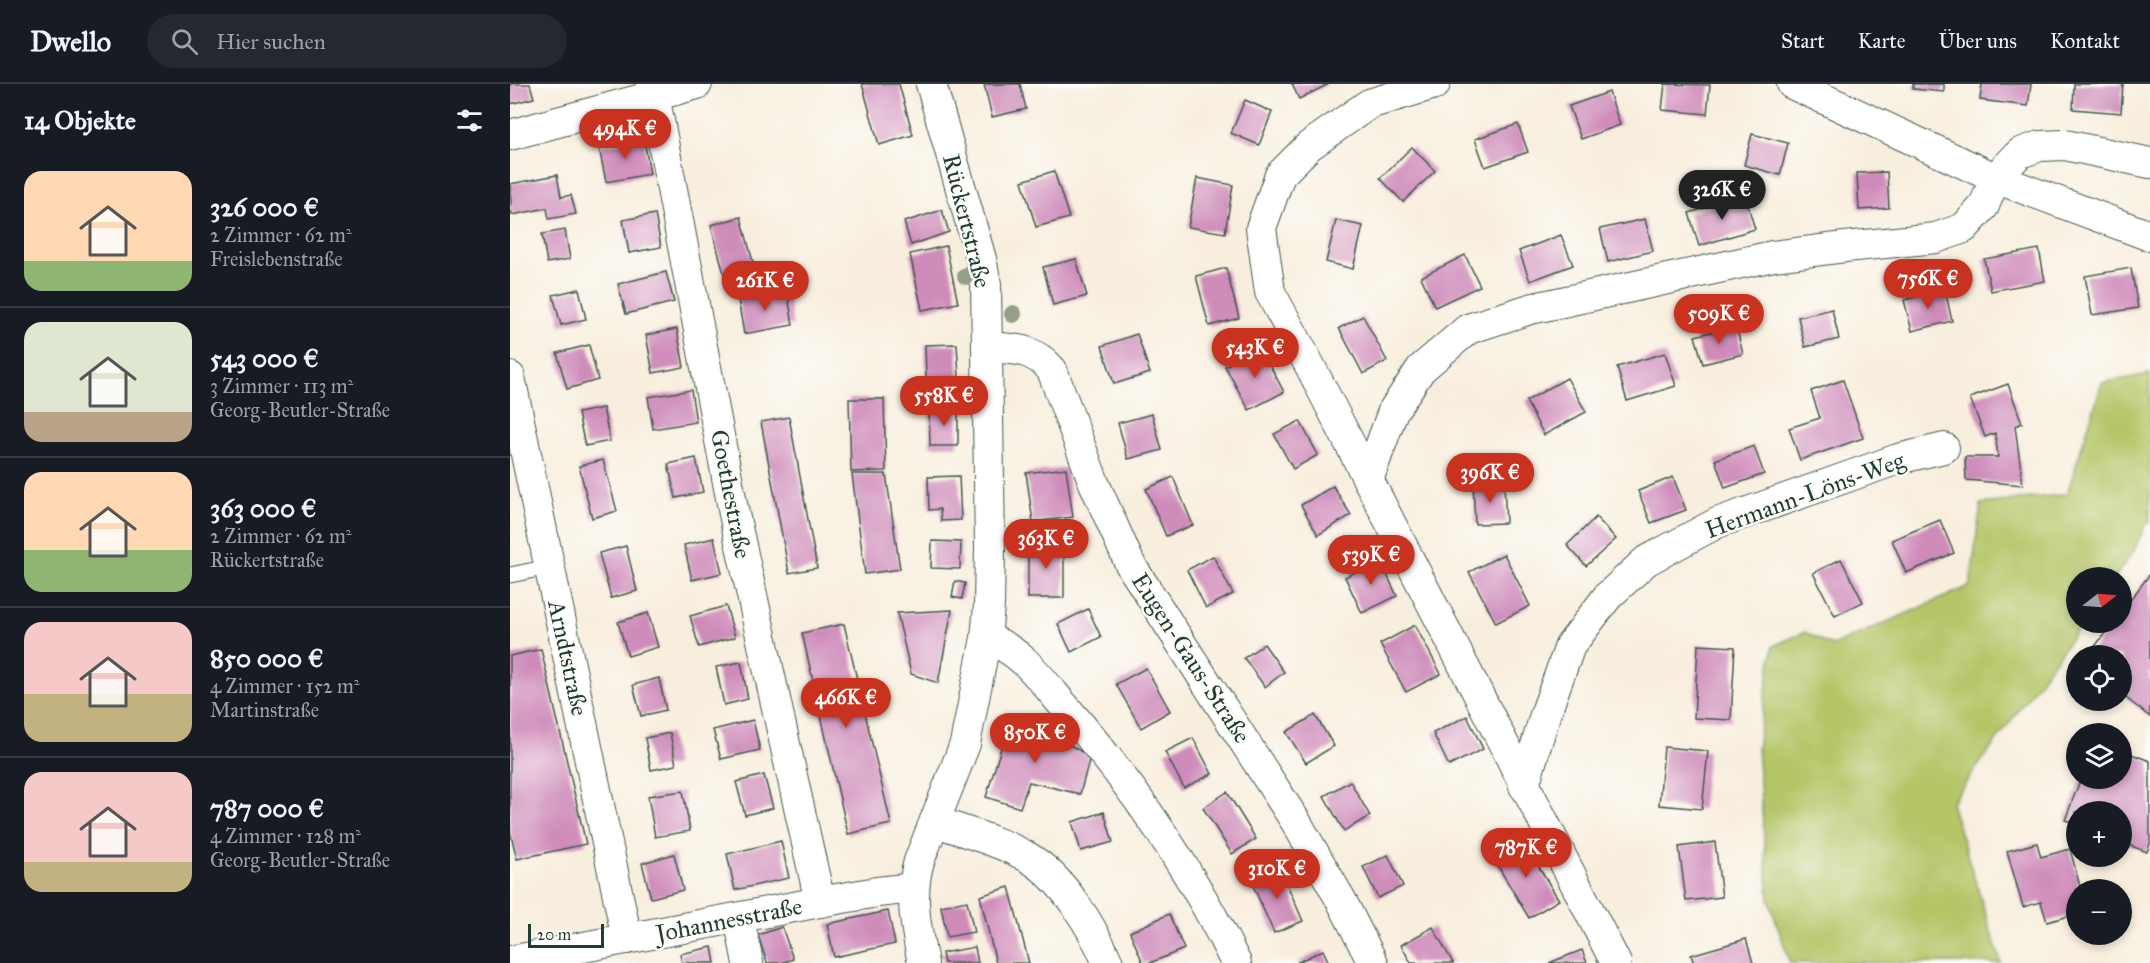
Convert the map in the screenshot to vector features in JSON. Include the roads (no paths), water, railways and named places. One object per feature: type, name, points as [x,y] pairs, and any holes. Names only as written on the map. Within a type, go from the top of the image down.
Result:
[{"type":"street","points":[[510,135],[654,90],[697,84]]},
{"type":"street","name":"Rückertstraße","points":[[922,963],[914,918],[914,888],[919,861],[965,744],[986,638],[990,547],[988,347],[984,272],[931,84]]},
{"type":"street","points":[[1435,84],[1369,104],[1309,146],[1280,175],[1261,228],[1269,292],[1310,366],[1616,963]]},
{"type":"street","points":[[1792,84],[1995,178],[2150,236]]},
{"type":"street","name":"Goethestraße","points":[[654,90],[734,514],[820,902]]},
{"type":"street","points":[[1368,480],[1393,411],[1421,369],[1468,329],[1530,309],[1773,256],[1936,238],[1964,228],[1984,206],[1995,178],[2020,153],[2040,146],[2065,145],[2150,163]]},
{"type":"street","name":"Eugen-Gaus-Straße","points":[[988,347],[1029,352],[1052,370],[1094,483],[1130,564],[1296,822],[1373,963]]},
{"type":"street","name":"Arndtstraße","points":[[510,377],[627,939]]},
{"type":"street","name":"Hermann-Löns-Weg","points":[[1524,786],[1545,715],[1570,646],[1608,596],[1646,561],[1717,523],[1898,459],[1944,448]]},
{"type":"street","points":[[986,638],[1009,648],[1027,664],[1120,774],[1192,880],[1236,963]]},
{"type":"street","points":[[935,822],[1030,858],[1047,872],[1076,907],[1108,963]]},
{"type":"street","name":"Johannesstraße","points":[[510,961],[558,958],[627,939],[820,902],[914,888]]},
{"type":"street","points":[[739,918],[748,963]]},
{"type":"lane","points":[[510,575],[549,567]]}]
